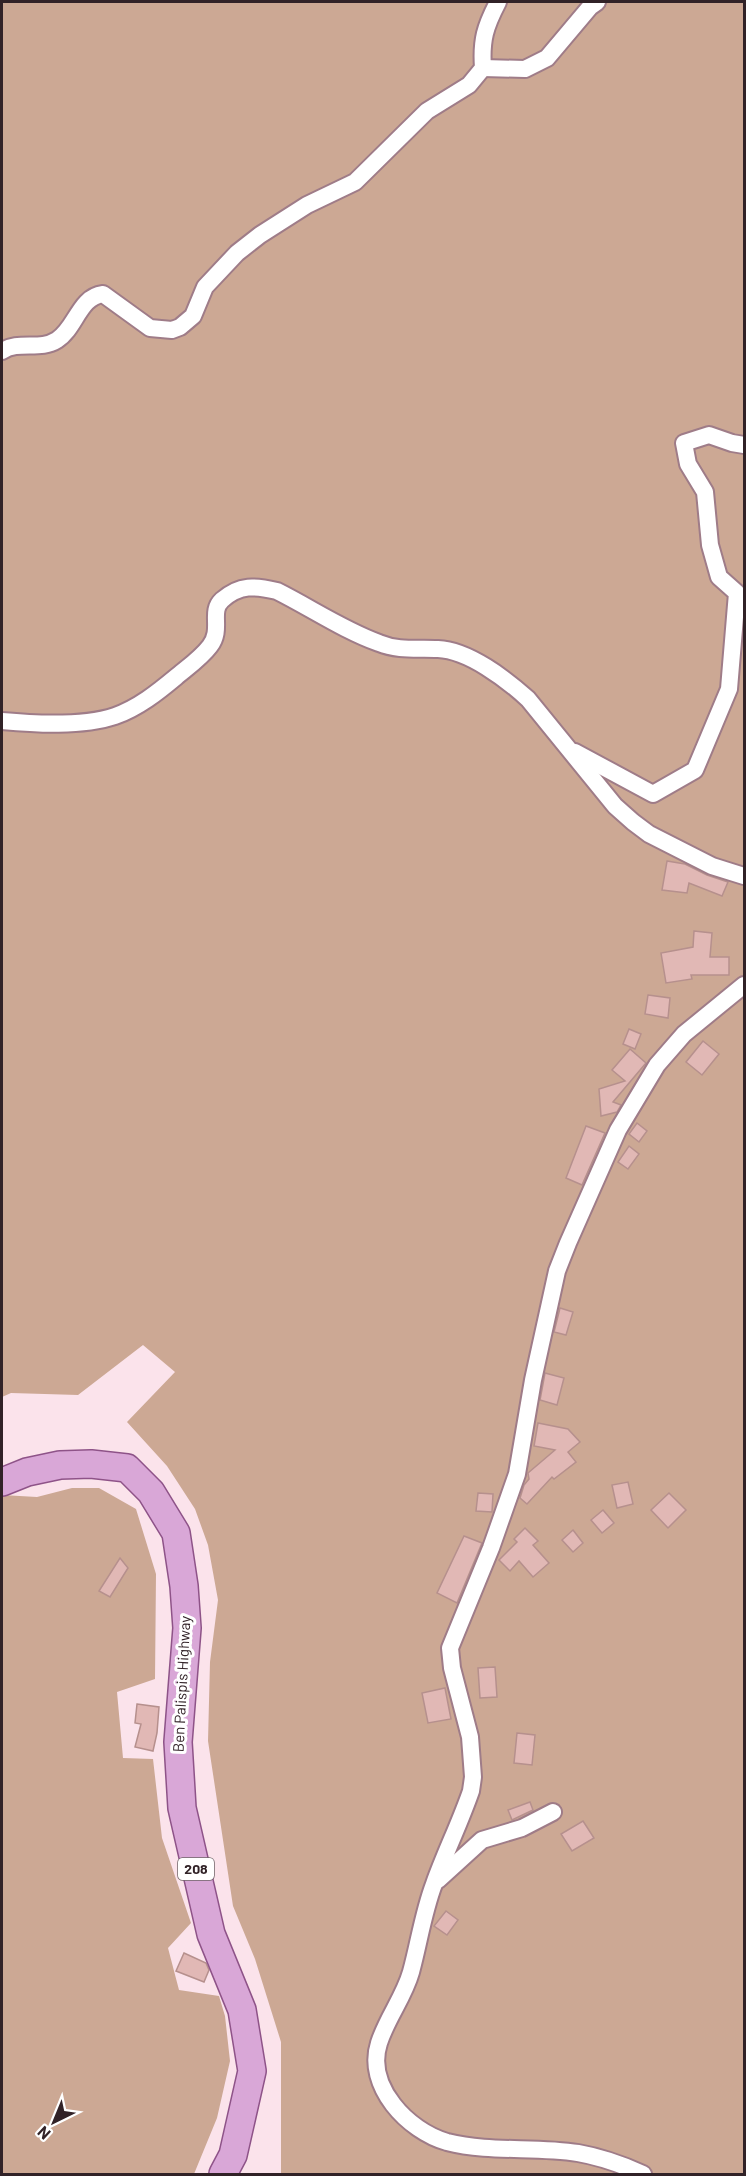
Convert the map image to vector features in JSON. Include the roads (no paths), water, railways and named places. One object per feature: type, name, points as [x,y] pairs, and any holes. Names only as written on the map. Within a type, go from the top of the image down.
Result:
[{"type":"main road","name":"Ben Palispis Highway","points":[[2,1482],[27,1472],[60,1465],[91,1464],[127,1468],[152,1492],[176,1533],[184,1586],[187,1628],[178,1742],[182,1808],[211,1934],[242,2010],[252,2071],[233,2155],[223,2175]]},
{"type":"street","points":[[2,351],[16,345],[39,345],[57,341],[74,323],[84,304],[97,295],[103,294],[150,328],[172,330],[180,327],[193,316],[205,286],[237,253],[260,235],[307,205],[354,182],[428,111],[469,85],[483,69],[483,34],[498,2]]},
{"type":"street","points":[[483,69],[525,69],[547,58],[590,7],[597,2]]},
{"type":"street","points":[[567,747],[653,794],[695,770],[729,689],[738,594],[719,577],[710,545],[705,492],[688,464],[684,443],[709,435],[744,445]]},
{"type":"street","points":[[2,721],[47,724],[105,719],[117,715],[141,703],[174,679],[210,647],[217,633],[216,617],[219,603],[234,591],[253,586],[277,591],[379,643],[398,648],[450,650],[512,684],[528,699],[615,806],[633,822],[649,834],[712,866],[744,876]]},
{"type":"street","points":[[643,2175],[596,2157],[577,2153],[486,2148],[448,2142],[417,2128],[399,2113],[392,2103],[377,2068],[378,2045],[408,1980],[420,1926],[433,1885],[466,1806],[473,1777],[470,1737],[452,1668],[450,1648],[491,1548],[517,1474],[533,1380],[557,1271],[618,1130],[657,1065],[684,1034],[744,985]]},
{"type":"street","points":[[433,1885],[482,1840],[522,1828],[553,1812]]}]
